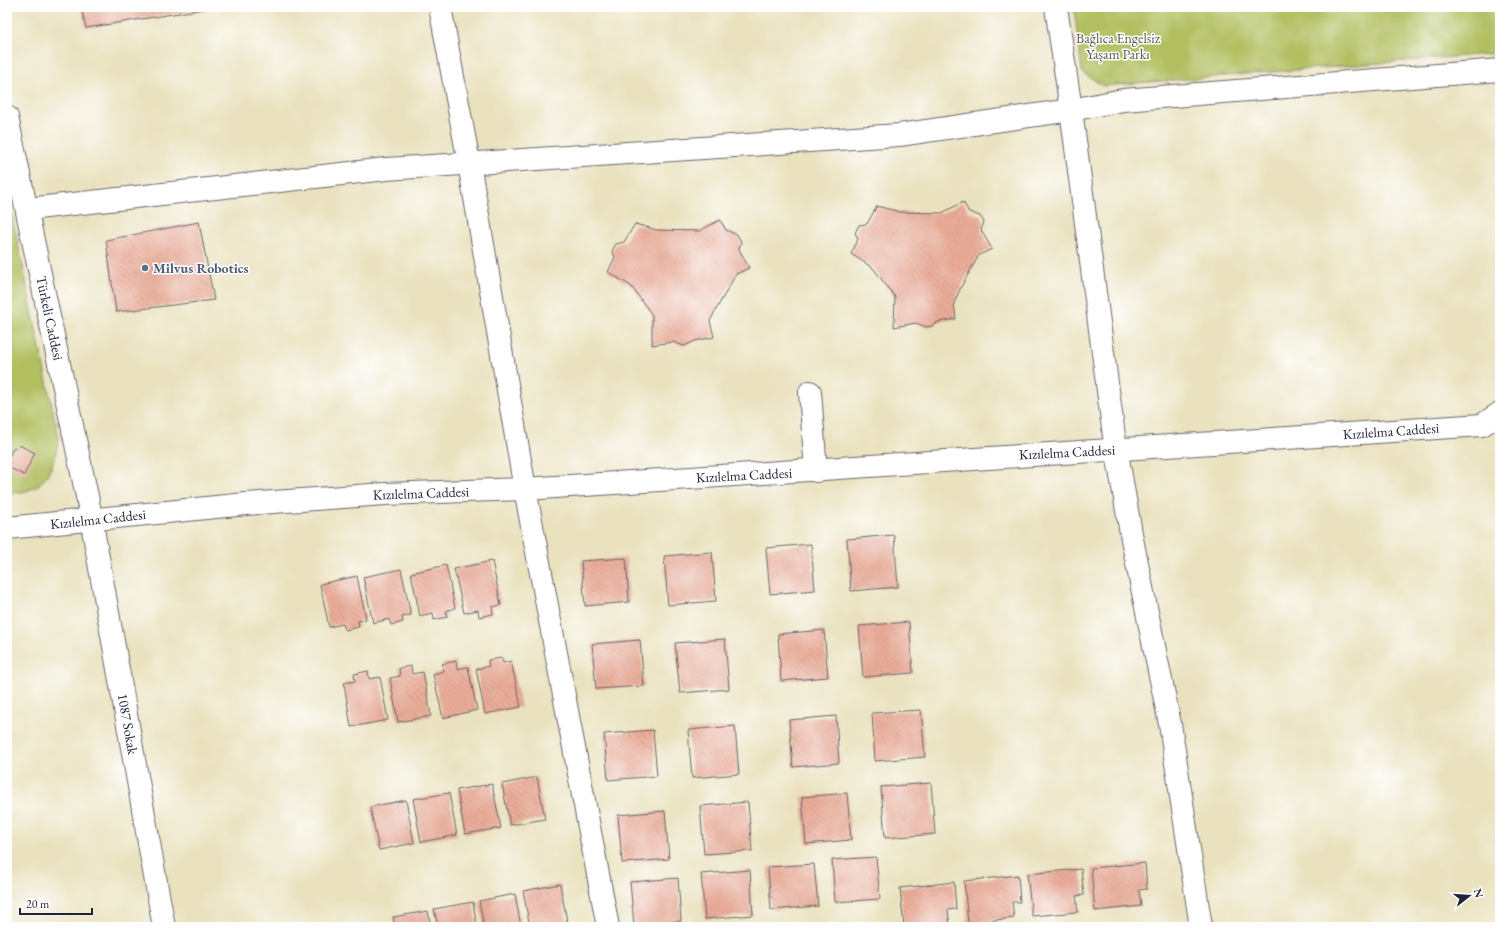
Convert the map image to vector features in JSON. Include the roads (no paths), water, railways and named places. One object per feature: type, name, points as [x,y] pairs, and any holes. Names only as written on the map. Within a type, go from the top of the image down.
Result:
[{"type":"street","points":[[440,7],[469,163],[525,489],[608,927]]},
{"type":"street","points":[[1056,7],[1117,449],[1132,539],[1170,724],[1201,927]]},
{"type":"street","points":[[28,209],[386,169],[899,135],[1071,110],[1123,100],[1500,70]]},
{"type":"street","name":"Türkeli Caddesi","points":[[7,117],[28,209],[91,520]]},
{"type":"street","points":[[810,392],[816,470]]},
{"type":"street","name":"Kızılelma Caddesi","points":[[7,528],[292,501],[385,494],[525,489],[972,458],[1491,429],[1500,413]]},
{"type":"street","name":"1087 Sokak","points":[[91,520],[164,927]]},
{"type":"place","name":"Milvus Robotics","points":[[145,268]]},
{"type":"park label","name":"Bağlıca Engelsiz Yaşam Parkı","points":[[1118,46]]}]
